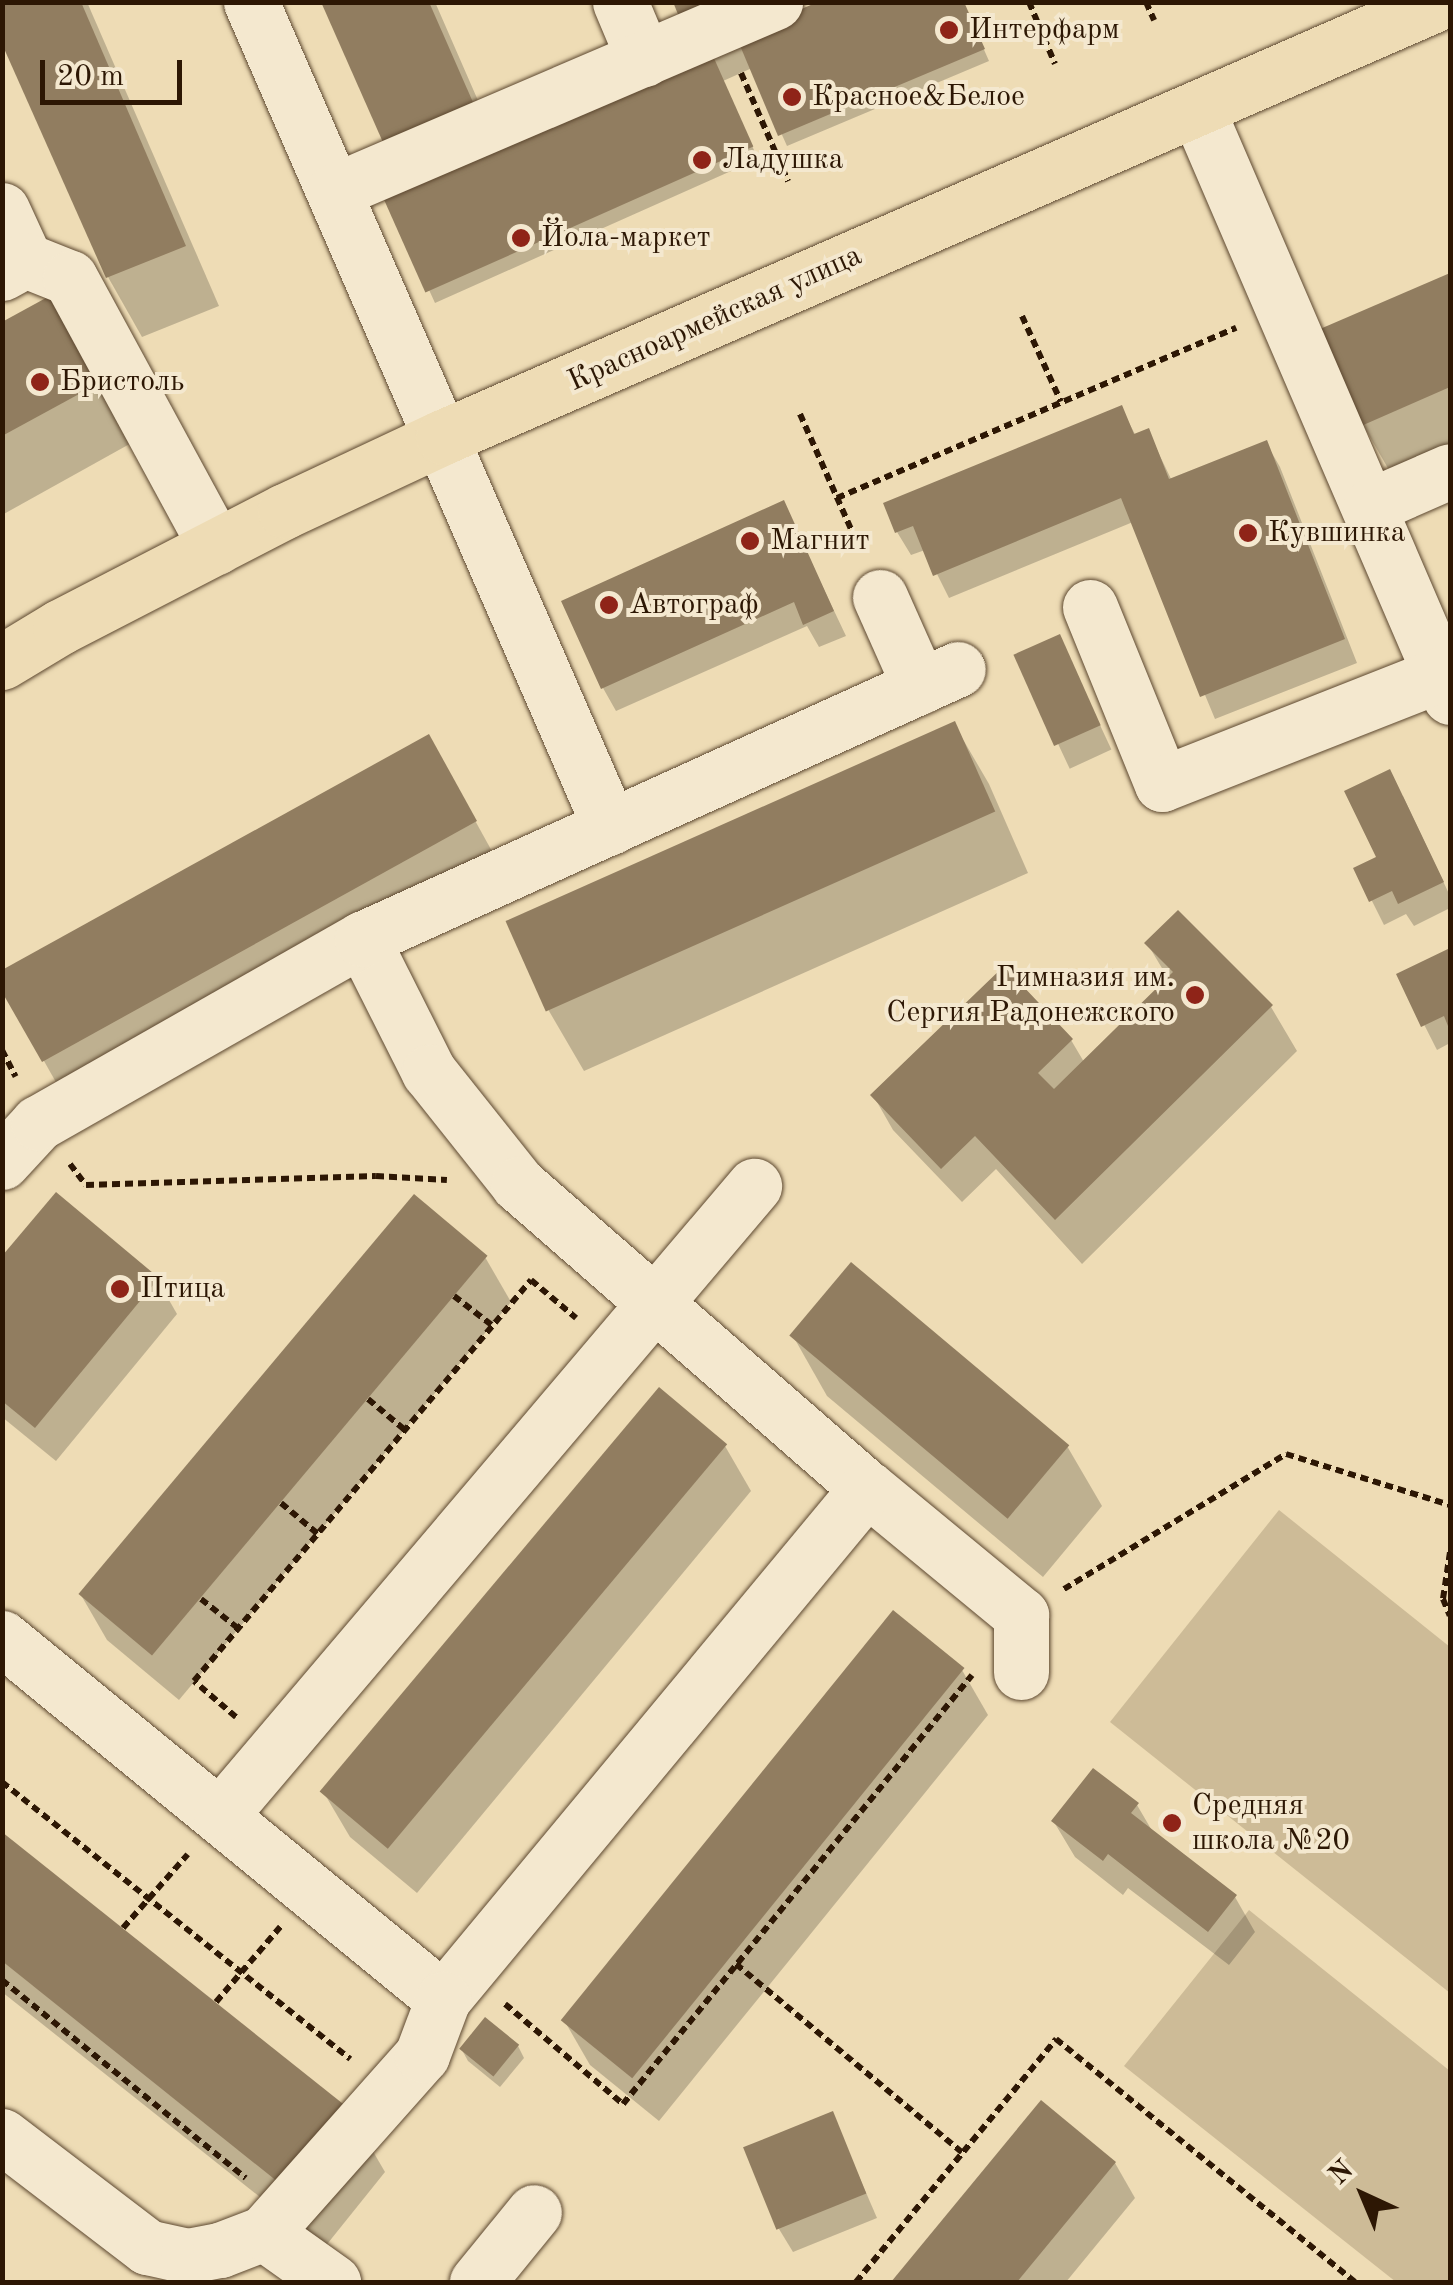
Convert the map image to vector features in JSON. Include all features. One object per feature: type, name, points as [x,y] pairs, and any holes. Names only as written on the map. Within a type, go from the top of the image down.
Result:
[{"type":"main road","name":"Красноармейская улица","points":[[2,662],[60,627],[216,547],[443,438],[1440,2]]},
{"type":"lane","points":[[250,2],[610,827]]},
{"type":"lane","points":[[620,2],[644,59]]},
{"type":"lane","points":[[334,191],[775,2]]},
{"type":"lane","points":[[1090,607],[1162,784],[1446,686],[1197,109]]},
{"type":"lane","points":[[2,210],[14,267],[70,278],[216,547]]},
{"type":"lane","points":[[1370,506],[1450,471]]},
{"type":"lane","points":[[20,1143],[362,939],[939,678],[880,597]]},
{"type":"lane","points":[[362,939],[429,1072],[518,1184],[868,1488],[1021,1615],[1021,1672]]},
{"type":"lane","points":[[221,1814],[754,1186]]},
{"type":"lane","points":[[2,2136],[147,2247],[188,2256],[275,2221],[422,2054],[454,1985],[868,1488]]},
{"type":"lane","points":[[2,1638],[310,1889],[454,1985]]},
{"type":"lane","points":[[477,2282],[534,2212]]},
{"type":"lane","points":[[275,2221],[332,2282]]},
{"type":"path","points":[[1028,2],[1055,64]]},
{"type":"path","points":[[1146,2],[1154,20]]},
{"type":"path","points":[[720,26],[788,181]]},
{"type":"path","points":[[837,498],[1283,308]]},
{"type":"path","points":[[1022,316],[1061,402]]},
{"type":"path","points":[[800,414],[880,597]]},
{"type":"path","points":[[2,1050],[20,1143],[86,1185],[376,1176],[518,1184]]},
{"type":"path","points":[[275,1751],[194,1681],[531,1280],[615,1350]]},
{"type":"path","points":[[454,1296],[493,1326]]},
{"type":"path","points":[[368,1399],[405,1430]]},
{"type":"path","points":[[454,1985],[623,2104],[1021,1615],[1286,1454],[1450,1505]]},
{"type":"path","points":[[281,1502],[318,1534]]},
{"type":"path","points":[[1450,1552],[1443,1599],[1450,1616]]},
{"type":"path","points":[[200,1599],[239,1629]]},
{"type":"path","points":[[2,1782],[391,2091]]},
{"type":"path","points":[[124,1928],[221,1814]]},
{"type":"path","points":[[216,2002],[310,1889]]},
{"type":"path","points":[[736,1964],[962,2152]]},
{"type":"path","points":[[2,1980],[275,2221]]},
{"type":"path","points":[[856,2282],[1056,2039],[1355,2282]]},
{"type":"shaded area","points":[[1279,1510],[1450,1647],[1450,1993],[1110,1722]]},
{"type":"shaded area","points":[[1249,1910],[1450,2071],[1450,2282],[1396,2282],[1124,2066]]},
{"type":"building","points":[[2,2],[81,2],[186,246],[106,278],[2,44]]},
{"type":"building","points":[[321,2],[429,2],[479,116],[389,156]]},
{"type":"building","points":[[673,2],[732,2],[682,24]]},
{"type":"building","points":[[818,2],[964,2],[985,49],[778,136],[736,36]]},
{"type":"building","points":[[709,47],[753,147],[425,293],[381,193]]},
{"type":"building","points":[[1450,273],[1450,387],[1361,426],[1320,329]]},
{"type":"building","points":[[55,293],[103,381],[2,436],[2,322]]},
{"type":"building","points":[[1122,405],[1134,434],[1149,428],[1169,479],[1267,440],[1345,639],[1200,697],[1121,498],[933,576],[913,526],[895,533],[883,503]]},
{"type":"building","points":[[784,500],[834,611],[803,625],[794,602],[601,689],[561,601]]},
{"type":"building","points":[[1060,634],[1101,725],[1054,746],[1013,655]]},
{"type":"building","points":[[955,721],[995,811],[546,1012],[506,921]]},
{"type":"building","points":[[429,734],[477,821],[42,1062],[2,992],[2,970]]},
{"type":"building","points":[[1390,769],[1444,882],[1398,904],[1392,891],[1369,902],[1353,868],[1376,857],[1344,791]]},
{"type":"building","points":[[1178,910],[1273,1005],[1055,1220],[975,1136],[941,1169],[870,1095],[1004,966],[1073,1039],[1038,1073],[1054,1089],[1173,972],[1144,943]]},
{"type":"building","points":[[1450,948],[1450,1031],[1444,1016],[1421,1027],[1396,974]]},
{"type":"building","points":[[56,1192],[159,1278],[35,1428],[2,1401],[2,1256]]},
{"type":"building","points":[[414,1194],[488,1256],[152,1656],[78,1594]]},
{"type":"building","points":[[851,1262],[1069,1445],[1008,1519],[789,1336]]},
{"type":"building","points":[[659,1387],[727,1444],[388,1849],[320,1791]]},
{"type":"building","points":[[893,1610],[964,1668],[632,2078],[561,2020]]},
{"type":"building","points":[[1093,1768],[1139,1803],[1131,1813],[1237,1895],[1208,1932],[1108,1854],[1103,1861],[1051,1821]]},
{"type":"building","points":[[2,1832],[352,2111],[288,2190],[2,1961]]},
{"type":"building","points":[[485,2017],[519,2045],[493,2077],[459,2049]]},
{"type":"building","points":[[1041,2100],[1116,2162],[1017,2282],[891,2282]]},
{"type":"building","points":[[833,2111],[866,2194],[776,2230],[743,2147]]},
{"type":"place","name":"Интерфарм","points":[[949,30]]},
{"type":"place","name":"Красное&Белое","points":[[792,97]]},
{"type":"place","name":"Ладушка","points":[[702,160]]},
{"type":"place","name":"Йола-маркет","points":[[521,238]]},
{"type":"place","name":"Бристоль","points":[[40,382]]},
{"type":"place","name":"Кувшинка","points":[[1248,533]]},
{"type":"place","name":"Магнит","points":[[750,541]]},
{"type":"place","name":"Автограф","points":[[609,605]]},
{"type":"place","name":"Гимназия им. Сергия Радонежского","points":[[1195,995]]},
{"type":"place","name":"Птица","points":[[120,1289]]},
{"type":"place","name":"Средняя школа №20","points":[[1172,1823]]}]
